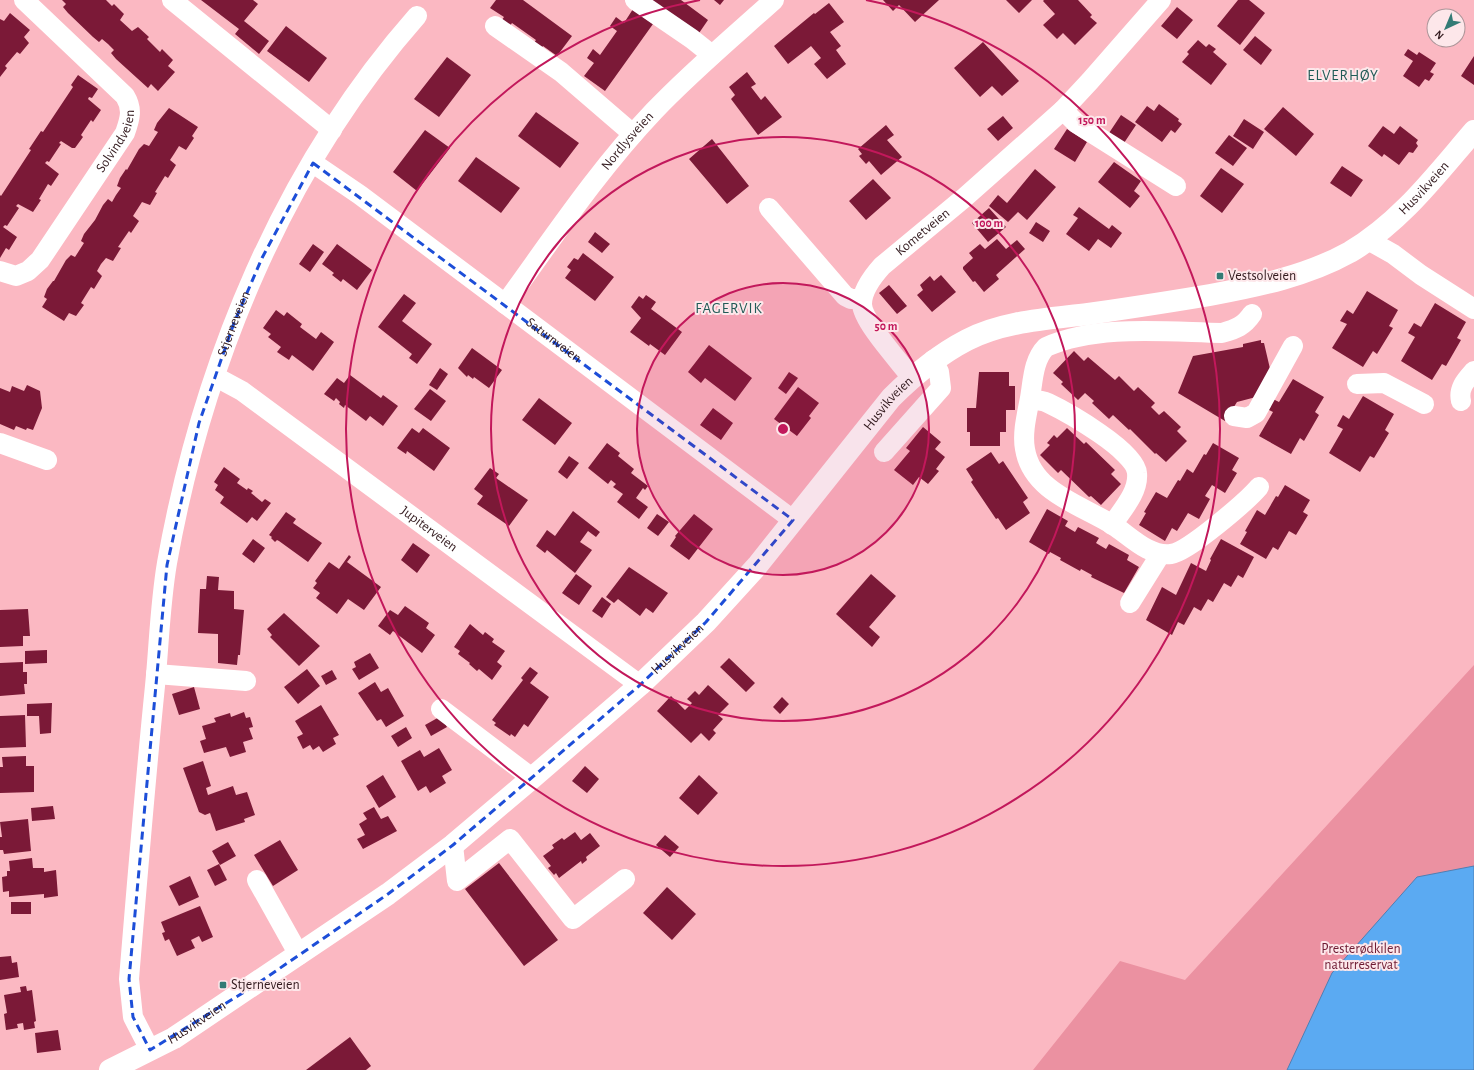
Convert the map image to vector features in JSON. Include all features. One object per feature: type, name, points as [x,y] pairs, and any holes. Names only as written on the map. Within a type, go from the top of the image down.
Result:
[{"type":"main road","name":"Husvikveien","points":[[110,1070],[174,1038],[388,894],[453,846],[640,685],[706,622],[757,566],[891,398],[933,360],[968,339],[999,328],[1034,321],[1147,306],[1250,287],[1286,278],[1348,253],[1368,240],[1412,203],[1474,131]]},
{"type":"street","name":"Solvindveien","points":[[0,271],[16,276],[28,271],[40,260],[124,133],[130,120],[129,103],[121,92],[24,0]]},
{"type":"street","points":[[172,0],[332,130]]},
{"type":"street","points":[[635,0],[692,38],[712,56]]},
{"type":"street","name":"Nordlysveien","points":[[505,304],[590,188],[633,134],[654,111],[774,0]]},
{"type":"street","name":"Kometveien","points":[[862,299],[870,279],[882,266],[964,198],[1063,110],[1161,0]]},
{"type":"street","name":"Stjerneveien","points":[[150,1050],[133,1017],[129,979],[167,566],[184,482],[199,423],[234,323],[262,258],[284,214],[332,130],[390,47],[417,16]]},
{"type":"street","points":[[495,26],[561,72],[633,134]]},
{"type":"street","points":[[1063,110],[1076,124],[1176,186]]},
{"type":"street","name":"Saturnveien","points":[[313,162],[360,195],[794,520]]},
{"type":"street","points":[[768,208],[845,296],[851,299],[862,299],[862,306],[867,319],[912,378]]},
{"type":"street","points":[[1368,240],[1393,254],[1421,275],[1474,309]]},
{"type":"street","points":[[1252,314],[1245,324],[1222,333],[1136,331],[1104,334],[1057,342],[1042,351],[1036,364],[1024,432],[1024,448],[1027,459],[1036,474],[1057,495],[1112,525],[1146,548],[1160,555],[1173,554],[1193,542],[1243,504],[1259,487]]},
{"type":"street","points":[[1234,416],[1248,418],[1256,413],[1293,346]]},
{"type":"street","points":[[884,452],[941,388],[939,372],[933,360]]},
{"type":"street","points":[[1461,401],[1460,394],[1464,382],[1474,371]]},
{"type":"street","name":"Jupiterveien","points":[[216,377],[242,391],[640,685]]},
{"type":"street","points":[[1357,384],[1384,383],[1424,404]]},
{"type":"street","points":[[1030,400],[1048,403],[1107,438],[1125,453],[1136,466],[1138,474],[1136,486],[1112,525]]},
{"type":"street","points":[[0,443],[47,460]]},
{"type":"street","points":[[1130,603],[1160,555]]},
{"type":"street","points":[[156,674],[246,681]]},
{"type":"street","points":[[442,709],[532,778]]},
{"type":"street","points":[[453,846],[457,881],[510,839],[573,919],[625,879]]},
{"type":"street","points":[[257,880],[299,955]]},
{"type":"highlighted area","points":[[313,163],[793,520],[706,622],[640,685],[453,845],[388,894],[254,986],[150,1050],[133,1017],[129,979],[167,565],[199,423],[234,323],[262,258]]},
{"type":"green space","name":"Presterødkilen naturreservat","points":[[1474,665],[1474,1070],[1033,1070],[1120,961],[1185,980]]},
{"type":"water","points":[[1474,866],[1474,1070],[1287,1070],[1332,973],[1417,877]]},
{"type":"building","points":[[62,0],[106,0],[112,6],[114,4],[124,14],[120,20],[132,31],[138,27],[149,37],[147,39],[160,52],[162,49],[173,60],[168,66],[175,72],[158,91],[151,84],[148,88],[116,59],[111,53],[114,50],[108,44],[102,39],[99,42],[68,13],[63,7],[66,4]]},
{"type":"building","points":[[201,0],[253,0],[258,4],[244,21],[269,41],[259,54],[235,34],[239,29]]},
{"type":"building","points":[[496,0],[523,0],[572,36],[557,56],[543,46],[538,53],[530,48],[536,40],[512,23],[507,30],[499,24],[504,17],[490,8]]},
{"type":"building","points":[[651,0],[681,0],[708,20],[697,36]]},
{"type":"building","points":[[714,0],[724,0],[720,5]]},
{"type":"building","points":[[883,0],[939,0],[915,22],[899,5],[893,11]]},
{"type":"building","points":[[1006,0],[1032,0],[1019,13]]},
{"type":"building","points":[[1078,0],[1092,15],[1090,17],[1097,23],[1075,45],[1063,33],[1057,39],[1043,25],[1055,14],[1043,1]]},
{"type":"building","points":[[1238,0],[1249,0],[1265,13],[1240,45],[1217,26]]},
{"type":"building","points":[[829,3],[844,22],[830,32],[841,46],[836,50],[846,64],[827,79],[814,64],[821,58],[811,46],[788,64],[774,46],[814,13],[815,14]]},
{"type":"building","points":[[1177,7],[1193,20],[1177,39],[1161,26]]},
{"type":"building","points":[[633,9],[653,24],[605,91],[584,76],[594,63],[587,58],[593,49],[600,55],[617,31],[610,26],[616,17],[624,23]]},
{"type":"building","points":[[10,13],[30,30],[24,37],[29,43],[20,54],[17,52],[5,66],[7,68],[0,77],[0,19],[4,21]]},
{"type":"building","points":[[286,26],[327,58],[309,82],[267,51]]},
{"type":"building","points":[[1255,36],[1272,50],[1261,65],[1243,50]]},
{"type":"building","points":[[1198,40],[1206,47],[1209,44],[1216,49],[1213,52],[1227,64],[1211,85],[1182,62],[1189,54],[1187,52]]},
{"type":"building","points":[[983,42],[1019,81],[1002,96],[992,86],[980,97],[954,68]]},
{"type":"building","points":[[1408,49],[1417,55],[1419,52],[1436,63],[1430,72],[1434,74],[1429,81],[1425,79],[1419,87],[1403,76],[1413,61],[1404,55]]},
{"type":"building","points":[[1474,56],[1474,85],[1461,76]]},
{"type":"building","points":[[447,57],[471,75],[439,117],[414,99]]},
{"type":"building","points":[[747,72],[756,84],[751,87],[761,100],[765,96],[782,117],[758,135],[731,99],[735,95],[729,87]]},
{"type":"building","points":[[78,75],[98,89],[92,98],[89,97],[88,99],[101,110],[93,122],[91,120],[81,135],[83,137],[75,148],[72,148],[61,141],[59,143],[61,144],[49,162],[47,161],[45,163],[59,174],[51,186],[48,184],[39,199],[41,200],[33,212],[18,204],[16,206],[19,208],[7,226],[5,225],[3,227],[17,237],[9,250],[6,248],[0,258],[0,195],[1,196],[31,150],[29,149],[41,131],[43,132],[73,87],[71,85]]},
{"type":"building","points":[[1159,104],[1179,119],[1178,121],[1182,124],[1175,133],[1171,130],[1162,142],[1135,122],[1147,106],[1154,111]]},
{"type":"building","points":[[1283,107],[1314,134],[1296,156],[1264,129]]},
{"type":"building","points":[[169,108],[198,127],[192,136],[194,138],[186,150],[179,146],[170,160],[176,165],[168,178],[165,176],[155,192],[157,193],[150,205],[142,202],[133,216],[139,221],[131,233],[129,231],[118,247],[121,248],[113,261],[106,258],[101,264],[97,271],[102,276],[94,289],[91,287],[81,303],[84,305],[76,316],[69,313],[64,321],[42,307],[47,299],[44,297],[47,289],[54,281],[66,260],[71,255],[75,257],[84,243],[81,241],[84,234],[108,199],[112,202],[121,188],[117,186],[120,178],[126,169],[127,170],[139,149],[144,144],[149,146],[158,132],[154,130],[157,123]]},
{"type":"building","points":[[536,112],[579,143],[560,168],[518,136]]},
{"type":"building","points":[[1121,115],[1136,125],[1124,143],[1109,133]]},
{"type":"building","points":[[1003,116],[1013,128],[998,141],[987,129]]},
{"type":"building","points":[[1244,119],[1264,132],[1253,149],[1233,136]]},
{"type":"building","points":[[886,125],[894,135],[887,140],[902,157],[881,175],[869,161],[866,164],[859,156],[862,154],[858,149]]},
{"type":"building","points":[[1383,126],[1394,134],[1400,126],[1418,140],[1416,143],[1418,146],[1413,153],[1409,152],[1399,165],[1384,154],[1382,157],[1368,146]]},
{"type":"building","points":[[1067,129],[1087,142],[1075,162],[1054,149]]},
{"type":"building","points":[[425,130],[450,148],[417,191],[393,172]]},
{"type":"building","points":[[1229,135],[1247,148],[1233,166],[1215,153]]},
{"type":"building","points":[[712,139],[749,186],[727,204],[689,159]]},
{"type":"building","points":[[476,157],[520,188],[501,213],[458,181]]},
{"type":"building","points":[[1114,162],[1141,181],[1134,191],[1140,196],[1130,208],[1098,182]]},
{"type":"building","points":[[1342,166],[1363,180],[1351,197],[1330,183]]},
{"type":"building","points":[[1221,168],[1244,184],[1222,213],[1200,196]]},
{"type":"building","points":[[1035,169],[1056,187],[1027,220],[1018,212],[1008,222],[989,206],[998,195],[1007,203]]},
{"type":"building","points":[[873,179],[891,198],[866,220],[849,201]]},
{"type":"building","points":[[1079,207],[1109,229],[1112,225],[1122,233],[1111,248],[1098,239],[1089,251],[1066,234],[1078,218],[1073,215]]},
{"type":"building","points":[[989,208],[1006,227],[988,242],[972,223]]},
{"type":"building","points":[[1036,222],[1050,231],[1043,242],[1029,233]]},
{"type":"building","points":[[595,232],[610,244],[602,253],[588,242]]},
{"type":"building","points":[[997,239],[1006,249],[1017,240],[1025,249],[996,275],[999,279],[984,292],[975,281],[973,282],[963,267],[973,258],[969,253],[980,244],[985,249]]},
{"type":"building","points":[[313,244],[324,252],[310,272],[299,264]]},
{"type":"building","points":[[337,244],[372,270],[357,290],[343,279],[341,282],[332,275],[334,273],[322,264]]},
{"type":"building","points":[[583,253],[614,277],[595,301],[565,278],[571,270],[567,267],[574,258],[578,260]]},
{"type":"building","points":[[941,275],[956,292],[932,312],[917,295],[923,290],[920,285],[930,276],[934,281]]},
{"type":"building","points":[[889,285],[907,306],[897,314],[879,293]]},
{"type":"building","points":[[1367,291],[1398,310],[1389,326],[1393,328],[1377,354],[1373,351],[1363,367],[1332,348],[1347,324],[1340,321],[1347,310],[1353,314]]},
{"type":"building","points":[[404,294],[416,303],[402,321],[432,344],[417,364],[409,358],[412,354],[378,327]]},
{"type":"building","points":[[646,295],[656,302],[651,309],[682,332],[665,355],[650,344],[649,346],[630,332],[641,318],[631,307],[639,296],[643,299]]},
{"type":"building","points":[[1435,303],[1466,322],[1457,338],[1461,340],[1446,366],[1442,364],[1432,380],[1401,361],[1415,337],[1408,333],[1414,323],[1421,327]]},
{"type":"building","points":[[276,310],[284,316],[287,312],[302,324],[300,327],[316,339],[321,332],[334,342],[313,371],[292,355],[289,360],[277,352],[281,347],[268,337],[271,334],[263,328]]},
{"type":"building","points":[[1261,340],[1261,343],[1264,343],[1271,373],[1256,397],[1237,402],[1225,421],[1178,393],[1193,356],[1243,347],[1243,344]]},
{"type":"building","points":[[709,345],[752,378],[735,401],[705,378],[701,383],[688,372]]},
{"type":"building","points":[[472,348],[502,370],[489,388],[474,377],[473,379],[468,375],[467,377],[458,368]]},
{"type":"building","points":[[1074,351],[1084,361],[1088,357],[1115,380],[1119,376],[1134,391],[1138,387],[1155,403],[1151,407],[1159,415],[1164,411],[1181,427],[1177,431],[1187,441],[1166,462],[1156,453],[1155,454],[1130,429],[1129,430],[1113,415],[1109,419],[1092,403],[1094,401],[1085,393],[1078,400],[1061,384],[1063,382],[1053,373]]},
{"type":"building","points":[[440,368],[448,374],[437,390],[429,385]]},
{"type":"building","points":[[789,372],[798,378],[786,394],[778,388]]},
{"type":"building","points":[[979,372],[1009,372],[1009,386],[1015,386],[1015,410],[1006,410],[1006,432],[1000,432],[1000,446],[970,446],[970,432],[967,432],[967,408],[976,408]]},
{"type":"building","points":[[350,375],[381,398],[383,395],[398,406],[383,426],[370,416],[366,421],[345,405],[344,408],[339,404],[340,402],[336,398],[334,401],[324,394],[337,378],[344,383]]},
{"type":"building","points":[[1293,379],[1324,397],[1315,412],[1319,415],[1304,441],[1300,438],[1291,454],[1259,436],[1273,412],[1267,409],[1273,399],[1279,402]]},
{"type":"building","points":[[27,385],[40,391],[42,408],[33,430],[27,428],[26,430],[16,426],[14,430],[0,424],[0,388],[10,392],[12,386],[24,391]]},
{"type":"building","points":[[798,387],[819,403],[809,416],[811,418],[797,436],[774,419]]},
{"type":"building","points":[[430,389],[446,401],[431,421],[414,409]]},
{"type":"building","points":[[1363,396],[1394,414],[1385,430],[1389,433],[1374,458],[1370,456],[1360,472],[1329,453],[1343,429],[1337,426],[1343,415],[1349,419]]},
{"type":"building","points":[[539,398],[572,423],[555,445],[522,420]]},
{"type":"building","points":[[713,408],[733,423],[721,440],[700,425]]},
{"type":"building","points":[[923,427],[941,442],[935,449],[945,457],[936,469],[939,471],[928,484],[919,477],[913,485],[894,470],[910,451],[906,448]]},
{"type":"building","points":[[412,428],[419,433],[423,428],[450,448],[434,471],[407,451],[406,454],[397,448]]},
{"type":"building","points":[[1067,428],[1084,444],[1086,442],[1115,470],[1111,474],[1121,484],[1101,505],[1091,496],[1089,497],[1061,470],[1058,473],[1040,455],[1050,445],[1047,443],[1054,435],[1057,438]]},
{"type":"building","points":[[607,443],[620,453],[618,456],[634,469],[631,473],[648,486],[645,490],[643,488],[636,498],[648,507],[639,519],[617,502],[623,494],[613,487],[616,484],[611,480],[608,484],[588,468]]},
{"type":"building","points":[[1213,443],[1239,458],[1232,470],[1237,473],[1225,493],[1212,485],[1205,496],[1210,499],[1199,519],[1188,513],[1177,531],[1172,528],[1165,541],[1139,525],[1146,513],[1144,512],[1156,492],[1167,498],[1187,469],[1193,473],[1204,454],[1206,455]]},
{"type":"building","points":[[991,452],[999,464],[1003,461],[1028,498],[1023,502],[1030,513],[1006,530],[998,518],[996,519],[971,482],[973,480],[966,469]]},
{"type":"building","points":[[569,456],[579,463],[567,479],[558,472]]},
{"type":"building","points":[[224,467],[240,479],[237,483],[247,490],[248,488],[253,491],[251,493],[262,502],[265,499],[271,503],[257,521],[252,517],[247,523],[220,503],[224,497],[215,490],[218,485],[214,482]]},
{"type":"building","points":[[490,468],[499,474],[496,478],[528,500],[509,526],[477,504],[483,496],[474,489]]},
{"type":"building","points":[[1285,485],[1310,500],[1303,512],[1308,515],[1296,535],[1289,531],[1278,550],[1273,547],[1266,559],[1240,544],[1247,532],[1245,531],[1257,510],[1265,515],[1276,496],[1278,497]]},
{"type":"building","points":[[1047,509],[1068,521],[1065,526],[1075,532],[1078,527],[1099,538],[1096,543],[1106,549],[1109,544],[1129,555],[1127,560],[1139,567],[1124,593],[1091,577],[1092,575],[1081,569],[1080,571],[1060,560],[1061,558],[1050,552],[1049,554],[1029,542]]},
{"type":"building","points":[[573,511],[600,532],[596,537],[588,531],[580,542],[592,550],[575,573],[547,550],[545,553],[536,546],[547,530],[555,536]]},
{"type":"building","points":[[286,512],[296,519],[293,523],[322,543],[308,562],[279,541],[277,540],[275,542],[269,535]]},
{"type":"building","points":[[657,514],[669,522],[658,536],[647,528]]},
{"type":"building","points":[[694,514],[713,529],[689,560],[670,546],[676,537],[675,536]]},
{"type":"building","points":[[253,539],[265,548],[254,563],[242,554]]},
{"type":"building","points":[[1221,539],[1254,557],[1243,578],[1238,575],[1231,587],[1224,583],[1213,602],[1208,599],[1201,611],[1194,607],[1184,625],[1178,622],[1172,635],[1146,620],[1162,587],[1176,595],[1191,563],[1206,571],[1211,560],[1210,559]]},
{"type":"building","points":[[413,543],[430,555],[417,573],[401,560]]},
{"type":"building","points":[[349,555],[351,557],[347,562],[381,587],[364,610],[348,599],[337,614],[316,598],[320,593],[313,588],[317,583],[315,581],[329,562],[339,569]]},
{"type":"building","points":[[629,567],[668,593],[653,613],[646,608],[640,616],[618,599],[614,603],[606,597]]},
{"type":"building","points":[[576,574],[592,586],[579,605],[562,593]]},
{"type":"building","points":[[871,574],[896,596],[869,627],[880,637],[872,647],[836,614]]},
{"type":"building","points":[[207,576],[219,577],[218,590],[234,591],[234,609],[244,610],[240,655],[238,655],[237,665],[218,663],[218,634],[198,633],[200,589],[206,589]]},
{"type":"building","points":[[602,597],[611,604],[602,618],[592,611]]},
{"type":"building","points":[[405,606],[429,623],[426,628],[435,635],[422,653],[393,631],[390,635],[378,626],[390,610],[398,615]]},
{"type":"building","points":[[28,609],[30,636],[23,636],[23,646],[0,647],[0,610]]},
{"type":"building","points":[[284,613],[320,646],[299,666],[270,637],[272,635],[267,629]]},
{"type":"building","points":[[470,624],[483,635],[485,632],[494,639],[492,642],[505,651],[497,662],[502,666],[492,680],[479,669],[477,671],[469,664],[470,663],[458,654],[460,651],[454,647]]},
{"type":"building","points":[[47,650],[47,663],[25,664],[25,651]]},
{"type":"building","points":[[370,653],[379,668],[359,680],[352,669],[356,667],[354,662]]},
{"type":"building","points":[[729,658],[755,683],[746,692],[720,667]]},
{"type":"building","points":[[23,662],[23,672],[27,672],[27,684],[24,684],[25,694],[0,696],[0,663]]},
{"type":"building","points":[[530,667],[538,673],[530,683],[549,697],[528,727],[524,724],[515,737],[511,734],[510,736],[494,725],[496,723],[492,720],[523,680],[521,678]]},
{"type":"building","points":[[307,669],[320,686],[298,704],[284,687]]},
{"type":"building","points":[[332,670],[337,679],[326,685],[321,676]]},
{"type":"building","points":[[375,682],[381,692],[388,688],[404,716],[386,727],[381,719],[377,721],[358,693]]},
{"type":"building","points":[[708,685],[729,704],[718,715],[723,719],[713,730],[716,733],[709,741],[701,733],[691,743],[657,711],[671,696],[685,710],[692,703],[687,699],[695,691],[699,695]]},
{"type":"building","points":[[194,687],[200,709],[179,715],[172,694]]},
{"type":"building","points":[[782,697],[789,704],[780,714],[773,707]]},
{"type":"building","points":[[52,703],[51,733],[40,734],[39,716],[27,716],[27,704]]},
{"type":"building","points":[[321,705],[339,735],[333,738],[336,744],[323,752],[319,746],[313,750],[310,745],[303,749],[297,737],[303,734],[295,721]]},
{"type":"building","points":[[244,712],[246,718],[250,717],[253,727],[249,728],[253,739],[243,742],[246,752],[230,757],[226,747],[204,753],[200,741],[206,739],[202,726],[216,722],[214,718],[230,713],[231,717]]},
{"type":"building","points":[[25,715],[26,747],[0,748],[0,716]]},
{"type":"building","points":[[441,716],[447,727],[431,736],[425,725]]},
{"type":"building","points":[[406,727],[412,738],[398,747],[391,736]]},
{"type":"building","points":[[439,748],[452,770],[442,776],[446,783],[430,793],[426,786],[418,791],[401,761],[420,750],[424,757]]},
{"type":"building","points":[[26,756],[26,766],[34,766],[34,792],[0,793],[0,767],[3,767],[2,757]]},
{"type":"building","points":[[203,761],[211,786],[206,788],[208,795],[233,786],[236,795],[247,792],[255,815],[244,819],[245,822],[216,831],[210,813],[205,815],[199,812],[183,768]]},
{"type":"building","points":[[585,766],[599,779],[587,793],[572,781]]},
{"type":"building","points":[[383,775],[396,797],[379,808],[366,786]]},
{"type":"building","points":[[699,775],[718,793],[698,815],[679,798]]},
{"type":"building","points":[[53,806],[55,819],[32,821],[31,808]]},
{"type":"building","points":[[374,807],[381,819],[388,816],[397,831],[363,849],[357,839],[365,835],[359,824],[367,819],[363,813]]},
{"type":"building","points":[[28,819],[31,851],[4,854],[3,850],[0,850],[0,837],[2,837],[0,822]]},
{"type":"building","points":[[575,832],[581,840],[590,833],[600,846],[586,857],[587,860],[582,864],[581,861],[559,878],[556,873],[554,875],[548,868],[551,866],[543,856],[554,848],[552,845],[562,838],[564,840]]},
{"type":"building","points":[[665,835],[679,847],[670,857],[656,845]]},
{"type":"building","points":[[280,840],[298,870],[273,886],[254,855]]},
{"type":"building","points":[[228,842],[236,856],[220,865],[212,851]]},
{"type":"building","points":[[32,858],[33,868],[44,868],[44,872],[56,870],[58,896],[44,898],[44,894],[9,897],[9,891],[3,892],[2,877],[7,876],[7,871],[10,871],[9,861]]},
{"type":"building","points":[[499,863],[558,940],[524,966],[465,889]]},
{"type":"building","points":[[219,864],[227,880],[215,886],[207,870]]},
{"type":"building","points":[[190,876],[199,897],[179,906],[169,886]]},
{"type":"building","points":[[667,887],[696,914],[672,940],[643,913]]},
{"type":"building","points":[[11,902],[31,902],[31,914],[11,914]]},
{"type":"building","points":[[200,906],[213,937],[202,942],[199,936],[191,940],[195,948],[177,956],[169,939],[165,941],[162,933],[165,932],[161,922]]},
{"type":"building","points":[[11,956],[12,963],[17,962],[19,977],[0,980],[0,957]]},
{"type":"building","points":[[26,986],[27,991],[32,990],[36,1021],[34,1022],[35,1028],[24,1030],[23,1023],[17,1024],[18,1028],[6,1030],[4,1014],[7,1013],[4,995],[21,992],[20,987]]},
{"type":"building","points":[[58,1030],[61,1050],[37,1053],[35,1033]]},
{"type":"building","points":[[350,1037],[371,1066],[366,1070],[306,1070]]},
{"type":"place","name":"Vestsolveien","points":[[1220,276]]},
{"type":"place","name":"Stjerneveien","points":[[223,985]]},
{"type":"district","name":"ELVERHØY","points":[[1343,75]]},
{"type":"district","name":"FAGERVIK","points":[[729,308]]}]
